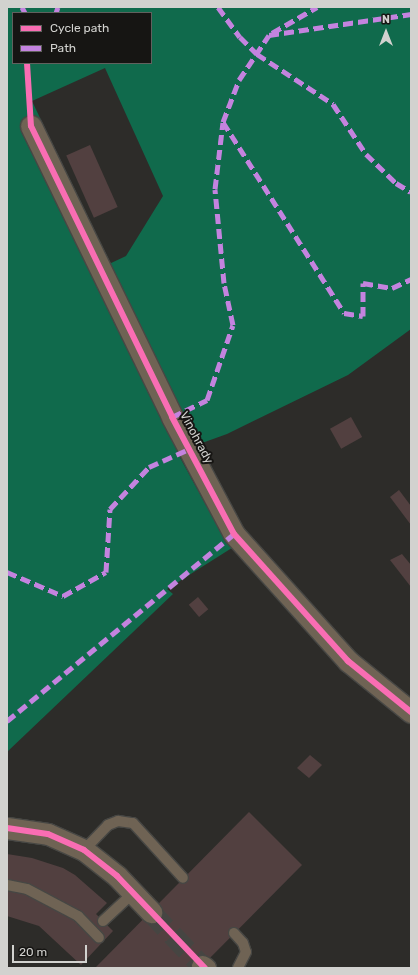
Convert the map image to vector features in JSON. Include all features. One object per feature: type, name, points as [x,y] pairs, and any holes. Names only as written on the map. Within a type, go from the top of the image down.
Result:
[{"type":"street","name":"Vinohrady","points":[[31,126],[172,417],[234,534],[348,661],[411,712]]},
{"type":"street","points":[[7,828],[48,834],[84,850],[117,876],[150,912]]},
{"type":"lane","points":[[84,850],[108,825],[118,821],[133,823],[183,878]]},
{"type":"lane","points":[[7,885],[27,889],[78,916],[99,938]]},
{"type":"lane","points":[[103,921],[133,893]]},
{"type":"lane","points":[[234,933],[243,943],[246,952],[238,968]]},
{"type":"green space","points":[[7,7],[411,7],[411,329],[348,375],[227,434],[177,452],[207,507],[235,546],[167,589],[173,594],[7,752]],"holes":[[[105,68],[163,196],[126,256],[109,264],[32,101]]]},
{"type":"building","points":[[90,145],[118,207],[94,218],[66,156]]},
{"type":"building","points":[[351,417],[362,437],[341,449],[330,429]]},
{"type":"building","points":[[399,490],[411,506],[411,525],[390,497]]},
{"type":"building","points":[[402,554],[411,565],[411,587],[390,560]]},
{"type":"building","points":[[198,597],[208,609],[199,617],[189,605]]},
{"type":"building","points":[[310,755],[322,765],[309,778],[297,768]]},
{"type":"building","points":[[249,812],[302,865],[200,968],[95,968]]},
{"type":"building","points":[[7,854],[32,858],[63,868],[75,875],[107,903],[96,914],[113,931],[81,965],[39,926],[7,916]]},
{"type":"tunnel","points":[[151,912],[202,966]]},
{"type":"marked path","points":[[22,7],[24,12]]},
{"type":"marked path","points":[[56,12],[58,7]]},
{"type":"marked path","points":[[218,7],[240,37],[257,54],[333,104],[366,154],[396,183],[411,192]]},
{"type":"marked path","points":[[272,33],[317,7]]},
{"type":"marked path","points":[[172,417],[207,400],[233,325],[224,283],[215,189],[223,122],[239,80],[269,35],[411,14]]},
{"type":"marked path","points":[[223,122],[344,313],[363,316],[363,283],[392,288],[411,279]]},
{"type":"marked path","points":[[7,572],[63,596],[106,572],[110,509],[149,467],[189,449]]},
{"type":"marked path","points":[[7,721],[234,534]]},
{"type":"cycle path","points":[[27,64],[31,126],[172,417],[234,534],[348,661],[411,712]]},
{"type":"cycle path","points":[[7,828],[48,834],[84,850],[117,876],[205,968]]}]
